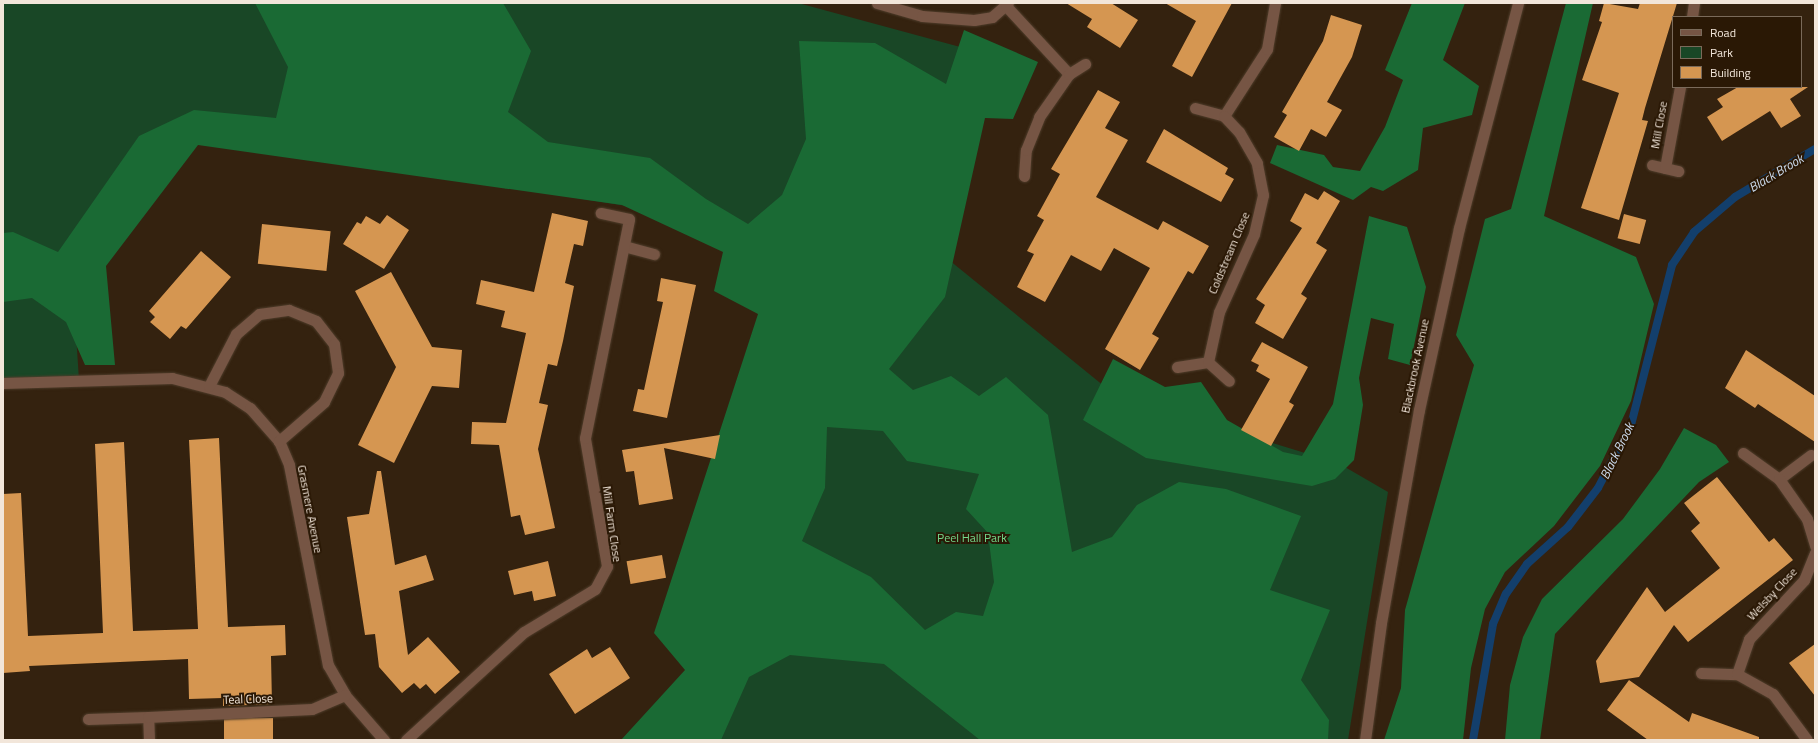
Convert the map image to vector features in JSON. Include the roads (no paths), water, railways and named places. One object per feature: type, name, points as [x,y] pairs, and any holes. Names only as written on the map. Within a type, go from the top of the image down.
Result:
[{"type":"street","points":[[876,3],[922,16],[974,20],[992,17],[1007,5],[1069,74]]},
{"type":"street","points":[[1195,108],[1224,116],[1267,49],[1276,3]]},
{"type":"street","name":"Blackbrook Avenue","points":[[1365,740],[1381,623],[1421,403],[1459,228],[1518,3]]},
{"type":"street","points":[[1692,16],[1694,3]]},
{"type":"street","points":[[1024,176],[1031,131],[1069,74],[1085,64]]},
{"type":"street","name":"Mill Close","points":[[1665,168],[1680,88]]},
{"type":"street","name":"Coldstream Close","points":[[1208,362],[1219,312],[1254,234],[1263,195],[1257,164],[1239,132],[1224,116]]},
{"type":"street","name":"Mill Close","points":[[1652,165],[1678,171]]},
{"type":"street","name":"Mill Farm Close","points":[[406,740],[524,632],[595,589],[607,566],[585,438],[629,219],[601,213]]},
{"type":"street","points":[[624,246],[654,254]]},
{"type":"street","points":[[209,386],[236,334],[259,314],[289,310],[316,321],[334,344],[338,373],[320,406],[278,440]]},
{"type":"street","points":[[1177,367],[1208,362],[1229,381]]},
{"type":"street","name":"Grasmere Avenue","points":[[3,383],[172,378],[209,386],[250,408],[278,440],[289,464],[322,647],[345,695],[384,740]]},
{"type":"street","points":[[1743,453],[1779,479],[1807,518],[1815,546]]},
{"type":"street","points":[[1779,479],[1811,455]]},
{"type":"street","name":"Welsby Close","points":[[1737,674],[1749,639],[1804,580],[1815,553]]},
{"type":"street","points":[[1701,673],[1737,674],[1772,694],[1807,740]]},
{"type":"street","name":"Teal Close","points":[[88,719],[312,709],[345,695]]},
{"type":"street","points":[[148,716],[149,740]]},
{"type":"waterway","name":"Black Brook","points":[[1473,740],[1493,624],[1506,594],[1527,564],[1568,527],[1598,488],[1631,425],[1672,265],[1694,232],[1735,197],[1815,149]]},
{"type":"park label","name":"Peel Hall Park","points":[[972,538]]}]
